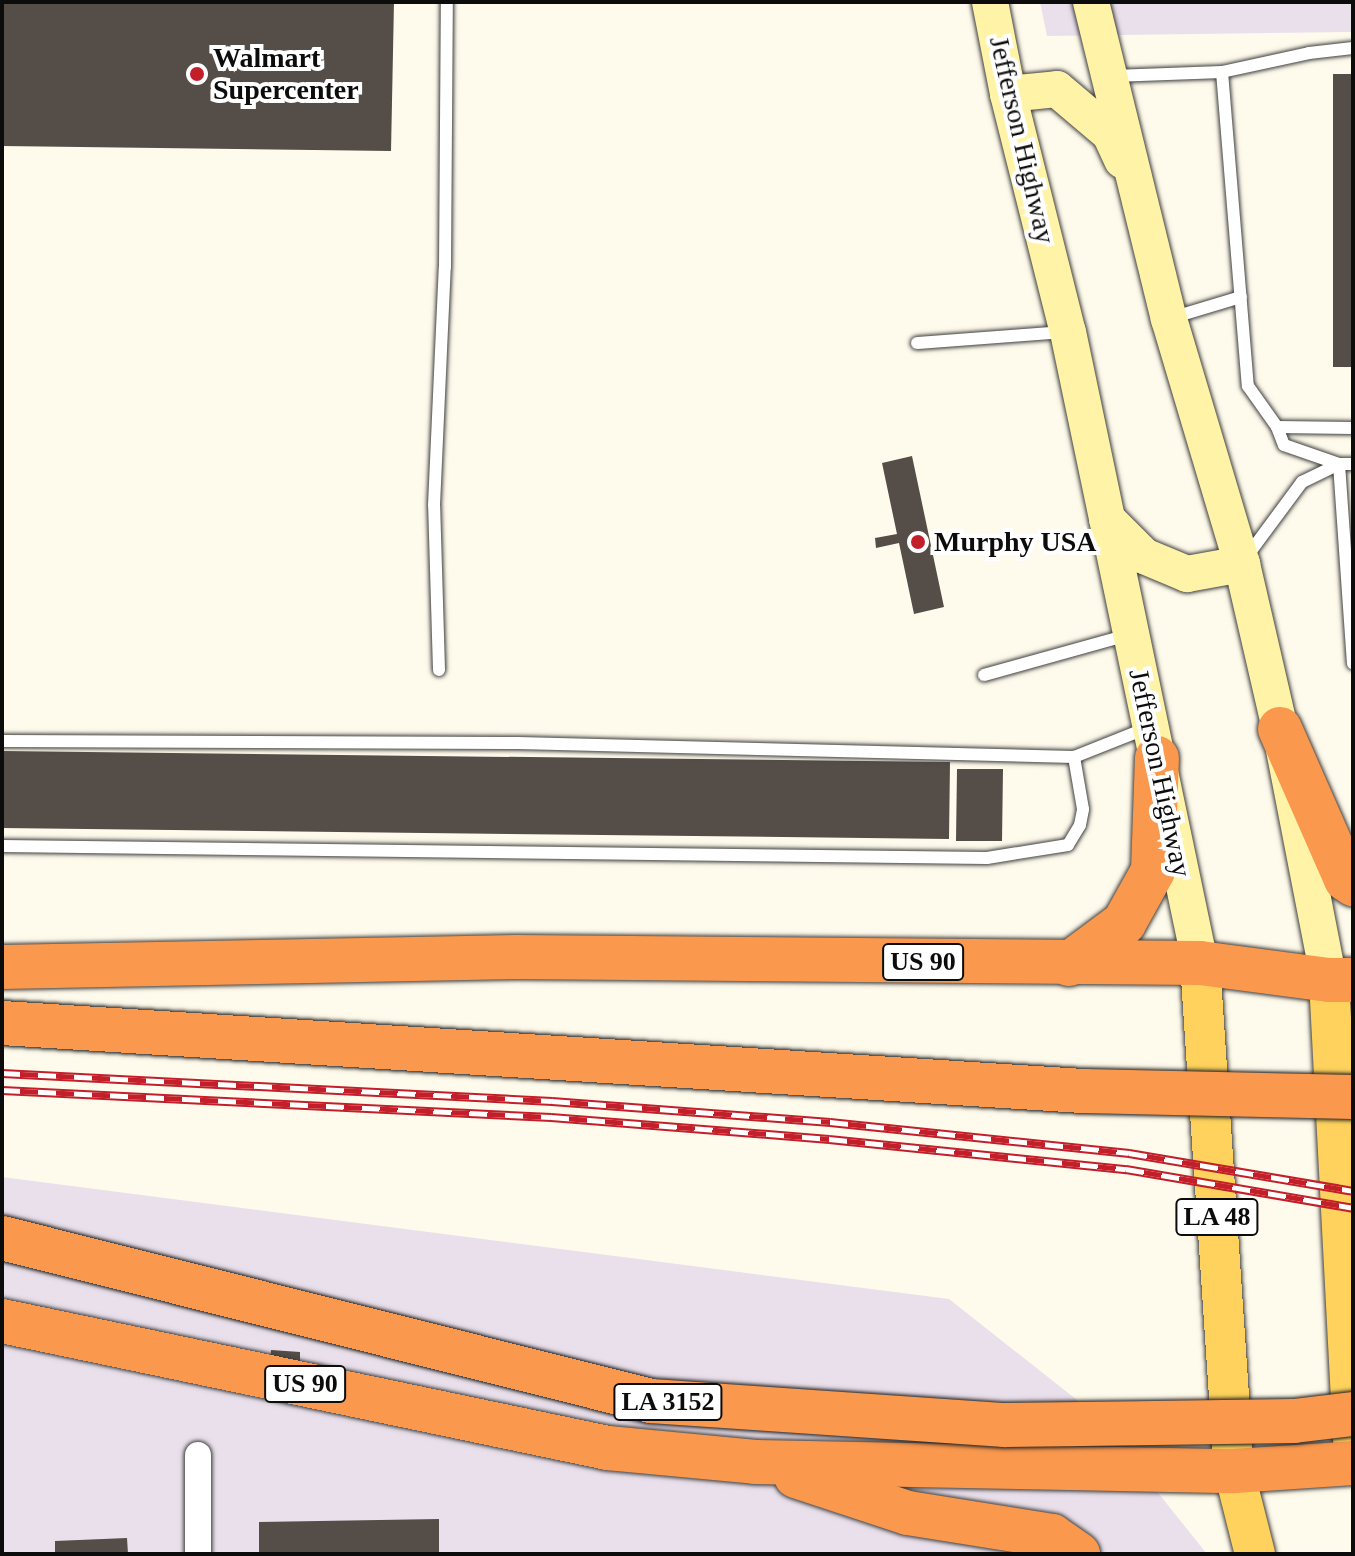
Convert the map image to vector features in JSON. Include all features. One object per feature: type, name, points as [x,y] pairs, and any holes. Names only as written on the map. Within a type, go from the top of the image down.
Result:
[{"type":"highway","points":[[1280,729],[1346,879],[1353,884]]},
{"type":"highway","points":[[1069,964],[1124,923],[1153,871],[1154,743]]},
{"type":"highway","name":"US 90","points":[[2,967],[516,957],[1200,963],[1341,980]]},
{"type":"highway","points":[[2,1023],[1084,1091],[1353,1097]]},
{"type":"highway","name":"LA 3152","points":[[2,1238],[651,1401],[1005,1425],[1294,1421],[1353,1414]]},
{"type":"highway","name":"US 90","points":[[2,1321],[608,1448],[755,1462],[908,1513],[1052,1536],[1078,1554]]},
{"type":"highway","points":[[755,1462],[1234,1471],[1353,1463]]},
{"type":"main road","name":"Jefferson Highway","points":[[990,2],[1008,94],[1068,332],[1200,963],[1234,1471],[1255,1554]]},
{"type":"main road","points":[[1091,2],[1169,319],[1242,564],[1341,980],[1353,1440]]},
{"type":"main road","points":[[1008,94],[1057,89],[1110,134],[1137,194]]},
{"type":"main road","points":[[1107,519],[1144,556],[1187,574],[1242,564]]},
{"type":"street","points":[[198,1455],[198,1554]]},
{"type":"lane","points":[[439,670],[434,505],[445,239],[447,2]]},
{"type":"lane","points":[[1109,76],[1222,72],[1309,53],[1353,48]]},
{"type":"lane","points":[[1222,72],[1248,386],[1277,427],[1284,445],[1346,464]]},
{"type":"lane","points":[[1169,319],[1241,297]]},
{"type":"lane","points":[[917,343],[1068,332]]},
{"type":"lane","points":[[1277,427],[1353,428]]},
{"type":"lane","points":[[1242,564],[1302,482],[1346,464]]},
{"type":"lane","points":[[1346,464],[1353,664]]},
{"type":"lane","points":[[984,675],[1131,634]]},
{"type":"lane","points":[[2,741],[534,744],[1074,757],[1154,743]]},
{"type":"lane","points":[[2,846],[987,858],[1068,845],[1080,825],[1083,809],[1074,757]]},
{"type":"shaded area","points":[[1040,2],[1353,2],[1353,32],[1047,36]]},
{"type":"shaded area","points":[[2,1177],[949,1299],[1096,1415],[1207,1554],[2,1554]]},
{"type":"building","name":"Walmart Supercenter","points":[[2,2],[394,2],[391,151],[2,146]]},
{"type":"building","points":[[1333,74],[1353,74],[1353,367],[1333,367]]},
{"type":"building","points":[[912,456],[944,607],[914,614],[899,543],[876,548],[875,538],[897,534],[882,463]]},
{"type":"building","points":[[2,751],[950,762],[949,839],[2,828]]},
{"type":"building","points":[[957,769],[1003,769],[1002,841],[956,841]]},
{"type":"building","points":[[271,1350],[300,1352],[300,1378],[269,1377]]},
{"type":"building","points":[[439,1519],[439,1554],[259,1554],[259,1522]]},
{"type":"building","points":[[127,1538],[128,1554],[55,1554],[55,1541]]},
{"type":"railway","points":[[2,1073],[552,1101],[830,1122],[1129,1153],[1353,1191]]},
{"type":"railway","points":[[2,1090],[551,1117],[829,1139],[1126,1169],[1353,1208]]},
{"type":"place","name":"Walmart Supercenter","points":[[197,74]]},
{"type":"place","name":"Murphy USA","points":[[918,542]]}]
